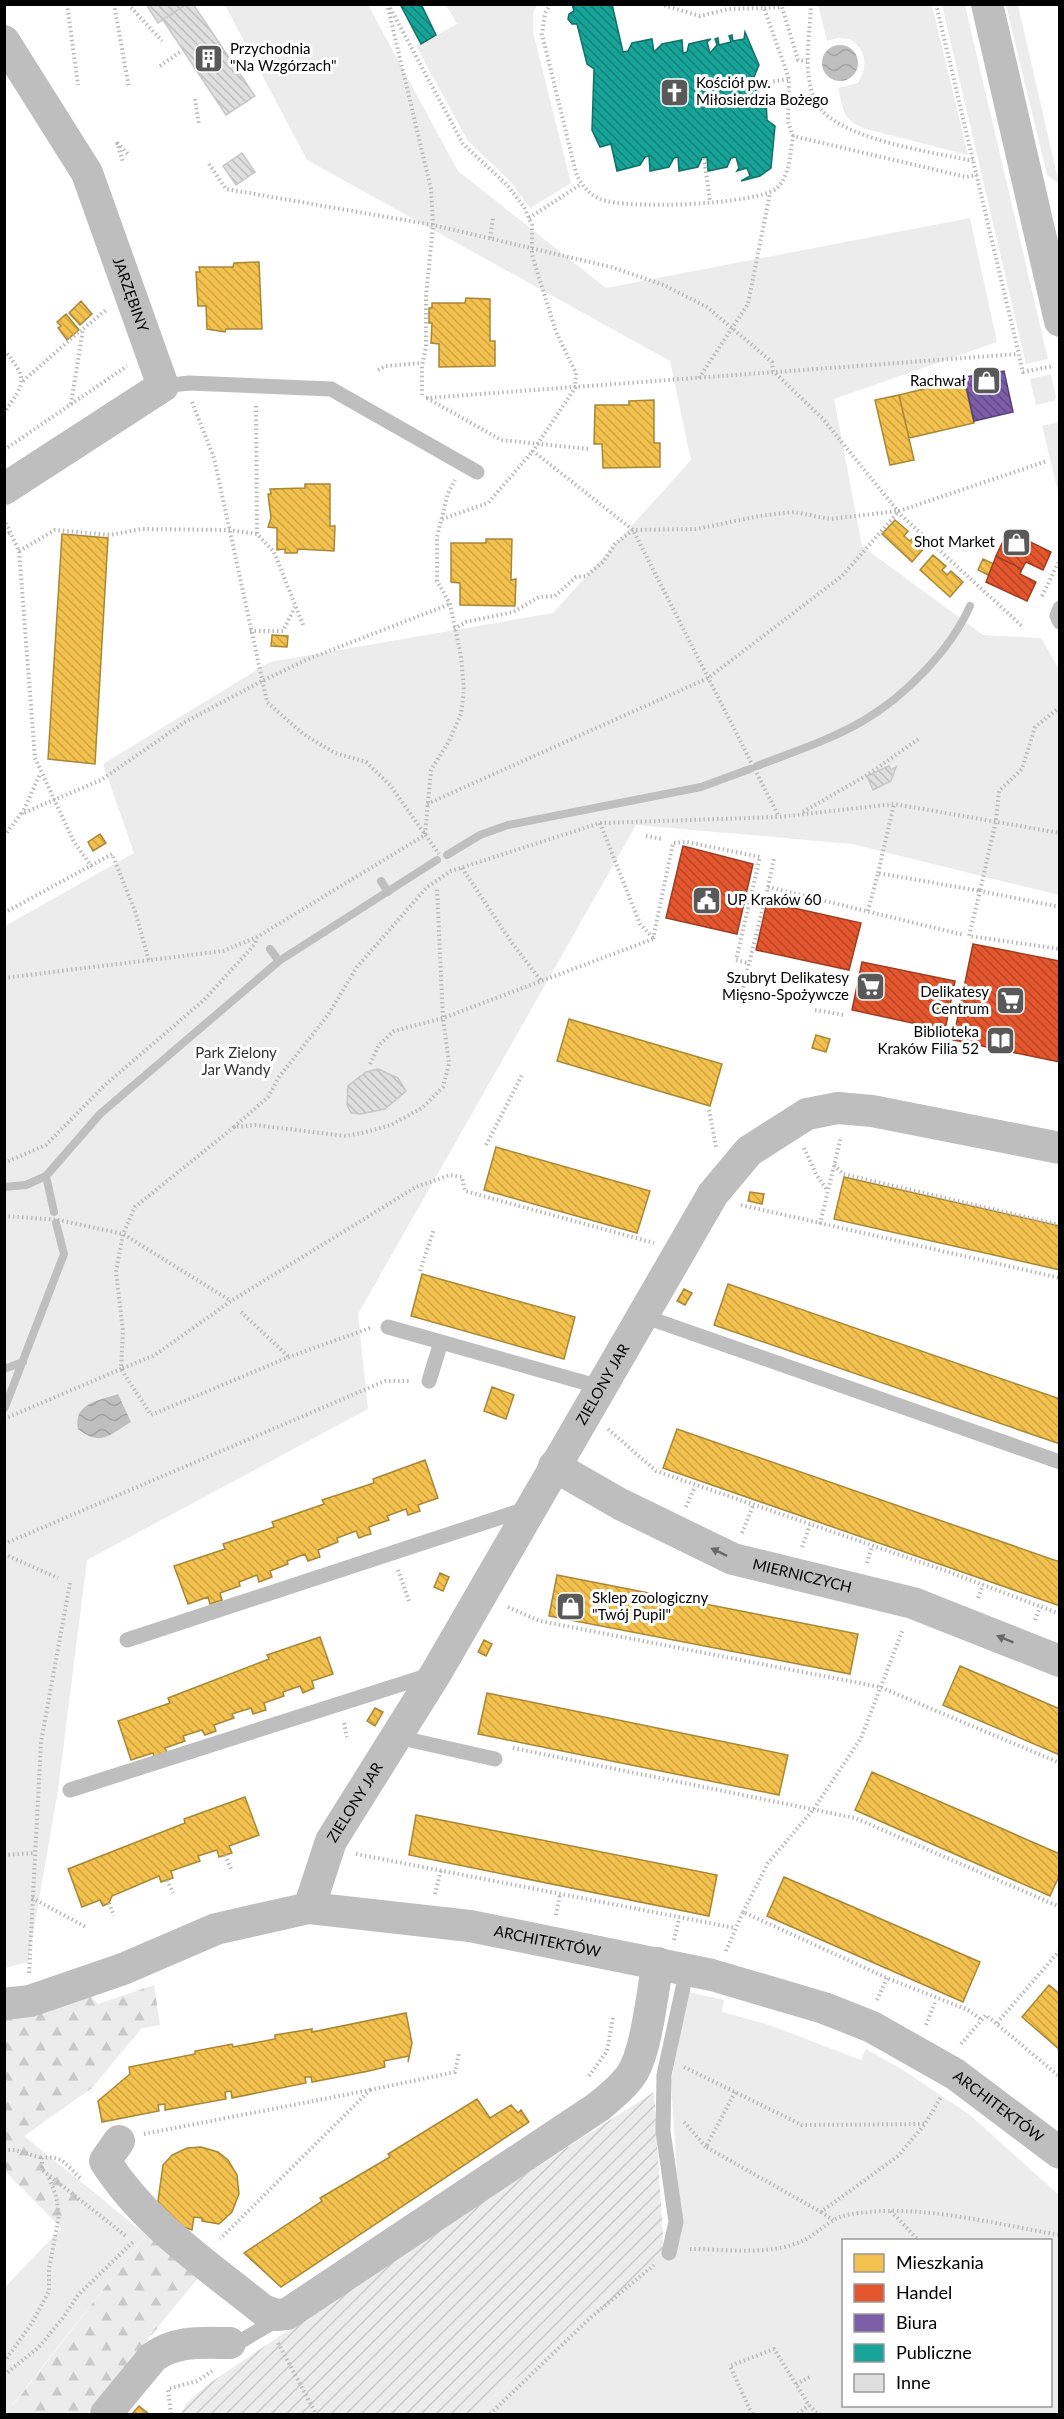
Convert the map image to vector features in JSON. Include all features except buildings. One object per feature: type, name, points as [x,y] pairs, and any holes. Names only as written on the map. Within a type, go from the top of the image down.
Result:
[{"type":"street","points":[[987,4],[1059,321]]},
{"type":"street","name":"JARZĘBINY","points":[[4,41],[87,173],[174,392]]},
{"type":"street","points":[[4,489],[174,392]]},
{"type":"street","name":"ZIELONY JAR","points":[[309,1908],[331,1841],[436,1673],[713,1194],[748,1151],[807,1114],[838,1108],[872,1111],[1059,1148]]},
{"type":"street","name":"MIERNICZYCH","points":[[554,1466],[620,1504],[733,1559],[913,1603],[1059,1661]]},
{"type":"street","name":"ARCHITEKTÓW","points":[[17,2002],[123,1969],[216,1929],[309,1908],[470,1926],[672,1966],[824,2008],[958,2059],[997,2103],[1059,2153]]},
{"type":"street","points":[[112,2151],[123,2189],[174,2239],[263,2310],[277,2315],[278,2320],[598,2108],[631,2075],[672,1966]]},
{"type":"street","points":[[106,2415],[153,2357],[163,2350],[180,2344],[230,2343]]},
{"type":"lane","points":[[174,392],[189,383],[331,389],[477,472]]},
{"type":"lane","points":[[1059,608],[1057,616],[1059,622]]},
{"type":"lane","points":[[643,1316],[1059,1462]]},
{"type":"lane","points":[[388,1327],[600,1387]]},
{"type":"lane","points":[[429,1381],[441,1342]]},
{"type":"lane","points":[[128,1640],[530,1508]]},
{"type":"lane","points":[[70,1790],[436,1673]]},
{"type":"lane","points":[[397,1737],[495,1759]]},
{"type":"lane","points":[[669,2251],[676,2222],[663,2131],[664,2075],[672,1966]]},
{"type":"lane","points":[[230,2343],[278,2320]]},
{"type":"path","points":[[67,4],[78,85]]},
{"type":"path","points":[[114,4],[129,88]]},
{"type":"path","points":[[128,4],[162,41]]},
{"type":"path","points":[[387,4],[463,144],[507,185],[529,218],[532,255],[556,332],[576,373],[575,388],[538,443],[488,503],[441,519]]},
{"type":"path","points":[[387,4],[431,189],[433,225],[426,297],[426,347],[422,363],[422,395]]},
{"type":"path","points":[[551,4],[545,13],[542,34],[581,184],[594,196],[612,202],[668,205],[710,202],[770,193]]},
{"type":"path","points":[[660,4],[700,16],[728,9],[782,7],[798,60],[807,61]]},
{"type":"path","points":[[811,4],[807,61],[813,95],[829,120],[856,133],[968,160],[973,159]]},
{"type":"path","points":[[936,4],[1023,372],[1053,366]]},
{"type":"path","points":[[699,378],[748,304],[770,193],[784,178],[793,136],[788,122],[789,79],[763,6]]},
{"type":"path","points":[[160,66],[180,52]]},
{"type":"path","points":[[751,85],[789,79]]},
{"type":"path","points":[[195,99],[199,125]]},
{"type":"path","points":[[793,136],[966,177],[976,175]]},
{"type":"path","points":[[123,162],[117,142],[128,154]]},
{"type":"path","points":[[704,158],[710,202]]},
{"type":"path","points":[[209,164],[226,189],[433,225],[611,267],[664,285],[707,307],[772,362],[773,371],[823,419],[899,511],[1023,627]]},
{"type":"path","points":[[529,218],[581,184]]},
{"type":"path","points":[[490,238],[493,218]]},
{"type":"path","points":[[4,412],[23,381],[111,306]]},
{"type":"path","points":[[71,405],[83,329]]},
{"type":"path","points":[[4,350],[22,374],[23,381]]},
{"type":"path","points":[[589,449],[501,440],[426,398],[1018,354]]},
{"type":"path","points":[[378,370],[386,366],[422,363]]},
{"type":"path","points":[[4,450],[128,366]]},
{"type":"path","points":[[174,392],[190,397],[214,458],[260,682],[267,702],[286,721],[335,753],[366,762],[390,785],[439,854]]},
{"type":"path","points":[[255,413],[257,534]]},
{"type":"path","points":[[532,451],[633,530],[779,817]]},
{"type":"path","points":[[454,629],[466,622],[513,612],[539,597],[555,596],[576,577],[586,576],[604,561],[615,544],[633,530],[697,529],[759,516],[794,512],[830,519],[899,511],[1047,461]]},
{"type":"path","points":[[425,835],[431,770],[461,714],[464,690],[461,656],[450,604],[437,581],[437,537],[448,493]]},
{"type":"path","points":[[427,804],[708,678],[842,576],[899,511]]},
{"type":"path","points":[[4,519],[19,551],[35,758],[41,774],[57,801],[74,842],[92,867]]},
{"type":"path","points":[[19,551],[55,530],[110,535],[141,529],[228,530],[257,534],[274,552],[304,627]]},
{"type":"path","points":[[4,536],[10,532]]},
{"type":"path","points":[[1038,604],[1059,559]]},
{"type":"path","points":[[21,814],[57,801],[101,780],[185,723],[260,682],[308,659],[450,604]]},
{"type":"path","points":[[250,631],[283,631],[295,607]]},
{"type":"path","points":[[1059,707],[1035,727],[1022,769],[999,791],[996,821],[969,936],[1059,949]]},
{"type":"path","points":[[800,814],[867,775],[920,738]]},
{"type":"path","points":[[4,836],[21,814],[41,774]]},
{"type":"path","points":[[868,911],[894,804]]},
{"type":"path","points":[[388,1327],[370,1327],[289,1357],[151,1415],[121,1369],[123,1331],[116,1272],[123,1234],[135,1207],[268,1097],[279,1077],[328,1015],[357,967],[426,887],[462,868],[600,823],[779,817],[894,804],[1059,833]]},
{"type":"path","points":[[600,823],[640,924],[653,939]]},
{"type":"path","points":[[4,978],[223,951],[257,937],[425,835]]},
{"type":"path","points":[[646,836],[662,839]]},
{"type":"path","points":[[653,939],[654,924],[673,843],[687,842],[760,857],[736,960],[749,964]]},
{"type":"path","points":[[4,913],[92,867],[112,854],[135,910],[149,961]]},
{"type":"path","points":[[742,992],[774,858]]},
{"type":"path","points":[[462,868],[512,943],[542,982]]},
{"type":"path","points":[[878,873],[1059,907]]},
{"type":"path","points":[[768,886],[964,935]]},
{"type":"path","points":[[234,1127],[255,1125],[346,1136],[391,1125],[422,1108],[443,1087],[449,1064],[443,1018],[437,889]]},
{"type":"path","points":[[4,1163],[46,1145],[105,1085],[204,1000],[255,944],[257,937]]},
{"type":"path","points":[[370,1064],[379,1045],[394,1031],[443,1018],[653,939]]},
{"type":"path","points":[[815,1010],[844,1015]]},
{"type":"path","points":[[486,1146],[523,1073]]},
{"type":"path","points":[[709,1110],[718,1156]]},
{"type":"path","points":[[820,1224],[843,1130]]},
{"type":"path","points":[[801,1142],[817,1176],[828,1191]]},
{"type":"path","points":[[834,1165],[843,1174],[1059,1225]]},
{"type":"path","points":[[4,1419],[156,1355],[231,1301],[416,1187],[450,1175],[462,1177],[465,1191],[658,1244]]},
{"type":"path","points":[[738,1204],[1059,1278]]},
{"type":"path","points":[[4,1216],[59,1220],[123,1234],[231,1301]]},
{"type":"path","points":[[420,1271],[434,1229]]},
{"type":"path","points":[[241,1312],[289,1357]]},
{"type":"path","points":[[4,1545],[384,1381],[429,1381]]},
{"type":"path","points":[[607,1428],[657,1471],[949,1572],[1059,1614]]},
{"type":"path","points":[[682,1516],[696,1486]]},
{"type":"path","points":[[739,1542],[753,1506]]},
{"type":"path","points":[[800,1552],[810,1525]]},
{"type":"path","points":[[392,1553],[409,1601]]},
{"type":"path","points":[[4,1554],[58,1578]]},
{"type":"path","points":[[17,2002],[28,1952],[41,1742],[70,1583]]},
{"type":"path","points":[[723,1960],[735,1928],[768,1863],[813,1810],[861,1738],[913,1603]]},
{"type":"path","points":[[503,1604],[540,1621],[880,1687],[1059,1764]]},
{"type":"path","points":[[511,1748],[855,1818],[1059,1907]]},
{"type":"path","points":[[4,1855],[35,1853]]},
{"type":"path","points":[[349,1853],[679,1919],[735,1928]]},
{"type":"path","points":[[225,1855],[231,1869]]},
{"type":"path","points":[[436,1891],[441,1870]]},
{"type":"path","points":[[167,1880],[173,1893]]},
{"type":"path","points":[[556,1914],[560,1894]]},
{"type":"path","points":[[32,1898],[86,1927]]},
{"type":"path","points":[[109,1904],[114,1916]]},
{"type":"path","points":[[744,1912],[936,2000],[968,2010],[982,2020]]},
{"type":"path","points":[[675,1936],[679,1919]]},
{"type":"path","points":[[997,2023],[1059,1950]]},
{"type":"path","points":[[875,2004],[886,1978]]},
{"type":"path","points":[[925,2028],[936,2000]]},
{"type":"path","points":[[821,2212],[898,2156],[925,2124],[958,2059],[986,2015],[1059,2077]]},
{"type":"path","points":[[4,2150],[15,2150],[42,2158],[52,2156],[63,2160],[88,2184],[112,2151],[161,2129],[455,2072],[459,2053]]},
{"type":"path","points":[[682,2066],[802,2125],[925,2124]]},
{"type":"path","points":[[215,2244],[370,2090]]},
{"type":"path","points":[[706,2147],[735,2092]]},
{"type":"path","points":[[686,2124],[706,2147],[833,2220]]},
{"type":"path","points":[[42,2158],[42,2170],[114,2228],[135,2240],[148,2243],[174,2239]]},
{"type":"path","points":[[4,2362],[32,2323],[49,2291],[49,2269],[59,2215],[56,2196],[47,2174]]},
{"type":"path","points":[[490,2415],[589,2319],[669,2251],[771,2249],[793,2245],[811,2238],[833,2220],[846,2215],[891,2210],[934,2214],[1059,2235]]},
{"type":"path","points":[[891,2210],[916,2239]]},
{"type":"path","points":[[4,2375],[38,2348],[63,2318],[78,2295],[135,2240]]},
{"type":"path","points":[[278,2320],[316,2415]]},
{"type":"path","points":[[752,2415],[730,2366],[774,2349],[809,2405],[818,2415]]},
{"type":"path","points":[[171,2415],[168,2389],[197,2381],[214,2370]]},
{"type":"path","points":[[796,2384],[810,2378]]},
{"type":"path","points":[[798,2415],[809,2405]]},
{"type":"green space","name":"Park Zielony Jar Wandy","points":[[225,5],[368,5],[458,171],[606,288],[970,218],[997,342],[834,399],[862,546],[983,635],[1041,638],[1059,669],[1059,895],[852,844],[636,825],[358,1314],[368,1409],[87,1560],[58,1790],[28,1962],[5,1968],[5,926],[134,853],[103,764],[270,662],[553,613],[691,460],[670,361],[307,160]]},
{"type":"green space","points":[[446,5],[537,5],[533,13],[533,32],[571,183],[530,208],[511,182],[468,141],[416,46],[457,24]]},
{"type":"green space","points":[[818,5],[932,5],[968,155],[866,129],[848,118],[843,109],[838,88],[858,83],[863,71],[863,54],[850,39],[837,38],[827,41]]},
{"type":"green space","points":[[942,5],[965,5],[1048,359],[1026,364]]},
{"type":"green space","points":[[1006,5],[1018,5],[1059,184],[1047,175]]},
{"type":"green space","points":[[1051,374],[1056,397],[1054,401],[1036,405],[1030,379]]},
{"type":"green space","points":[[1060,422],[1059,496],[1042,426]]},
{"type":"green space","points":[[154,1985],[160,2025],[142,2028],[92,2088],[24,2136],[95,2193],[62,2229],[5,2171],[5,2015],[87,1991],[98,2004]]},
{"type":"green space","points":[[688,1992],[724,2000],[722,2012],[769,2025],[861,2060],[866,2049],[903,2070],[970,2115],[1059,2195],[1059,2414],[473,2414],[634,2282],[680,2221],[671,2082]]},
{"type":"green space","points":[[654,2092],[664,2253],[634,2282],[473,2414],[181,2414],[186,2404],[207,2385],[404,2252]]},
{"type":"green space","points":[[95,2193],[146,2235],[13,2404],[25,2414],[5,2414],[5,2287]]},
{"type":"green space","points":[[146,2235],[198,2278],[87,2414],[25,2414],[13,2405]]},
{"type":"water","points":[[840,45],[853,50],[858,63],[853,76],[840,81],[827,76],[822,63],[827,50]]},
{"type":"water","points":[[118,1394],[131,1422],[111,1435],[99,1438],[78,1429],[77,1420],[83,1408],[95,1401]]},
{"type":"waterway","points":[[757,766],[838,734],[863,721],[895,699],[938,656],[970,606]]},
{"type":"waterway","points":[[447,855],[480,835],[508,825],[701,787],[750,769]]},
{"type":"waterway","points":[[4,1187],[26,1185],[46,1176],[100,1114],[279,961],[437,860]]},
{"type":"waterway","points":[[381,881],[388,892]]},
{"type":"waterway","points":[[270,949],[279,961]]},
{"type":"waterway","points":[[46,1176],[54,1212]]},
{"type":"waterway","points":[[5,1407],[64,1254],[56,1223]]},
{"type":"waterway","points":[[4,1369],[23,1362]]},
{"type":"place","name":"Przychodnia \"Na Wzgórzach\"","points":[[209,58]]},
{"type":"place","name":"Kościół pw. Miłosierdzia Bożego","points":[[675,92]]},
{"type":"place","name":"Rachwał","points":[[987,381]]},
{"type":"place","name":"Shot Market","points":[[1016,542]]},
{"type":"place","name":"UP Kraków 60","points":[[706,900]]},
{"type":"place","name":"Szubryt Delikatesy Mięsno-Spożywcze","points":[[870,987]]},
{"type":"place","name":"Delikatesy Centrum","points":[[1010,1001]]},
{"type":"place","name":"Biblioteka Kraków Filia 52","points":[[1000,1041]]},
{"type":"place","name":"Sklep zoologiczny \"Twój Pupil\"","points":[[571,1607]]}]
